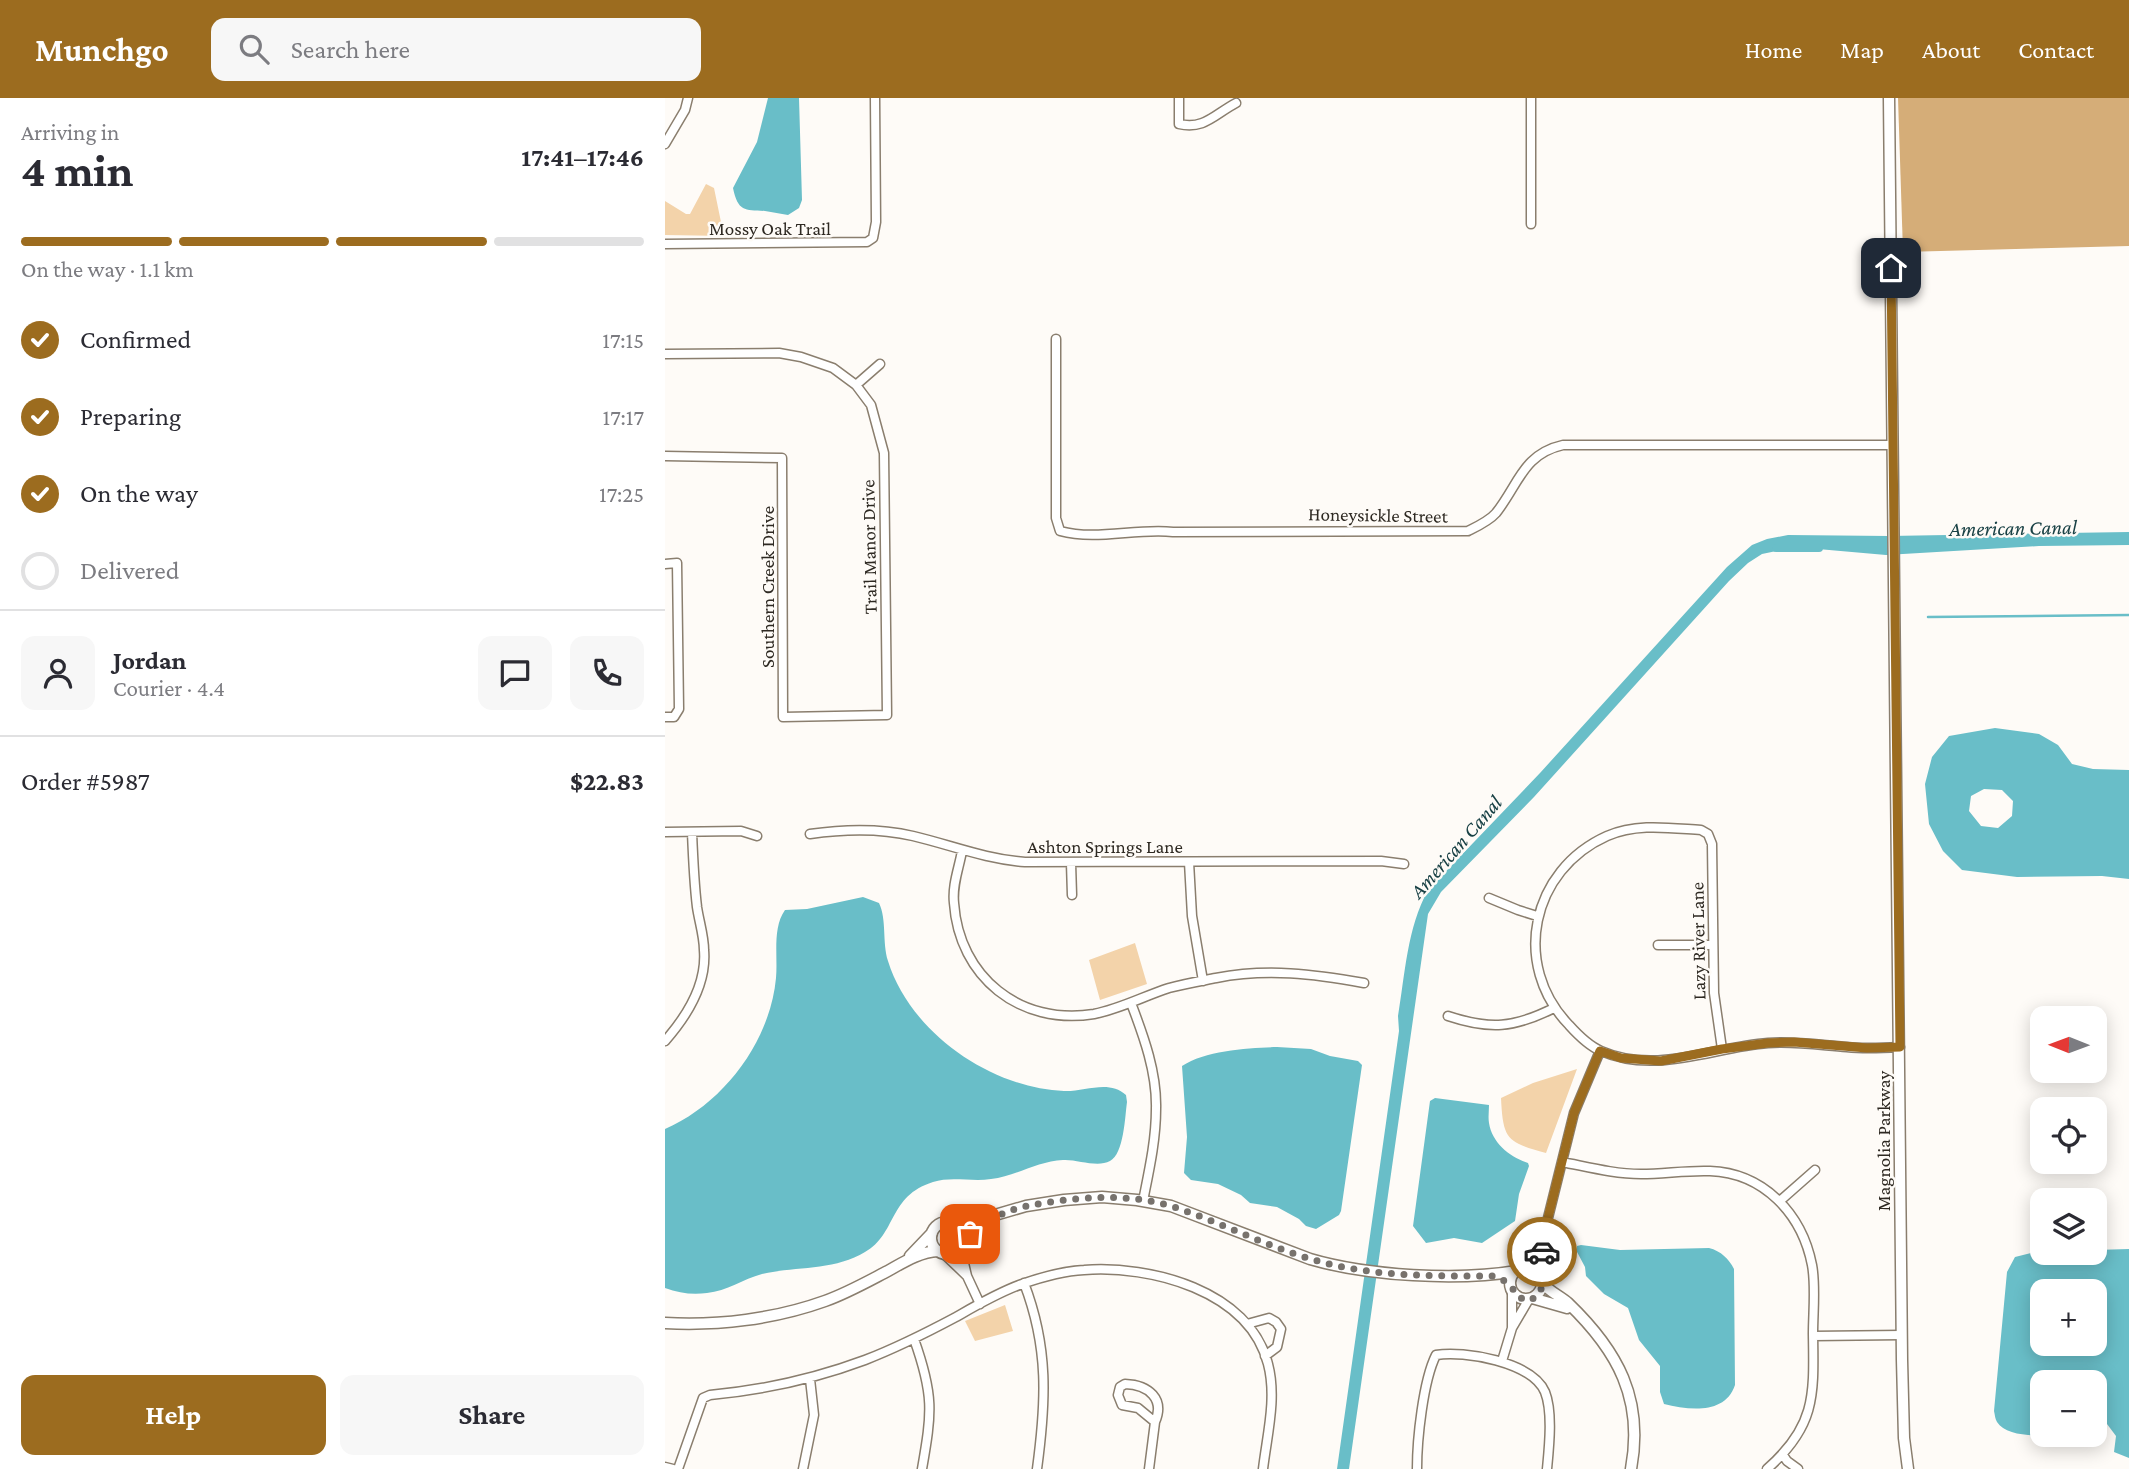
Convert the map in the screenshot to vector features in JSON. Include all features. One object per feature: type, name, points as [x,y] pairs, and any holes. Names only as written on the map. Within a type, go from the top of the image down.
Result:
[{"type":"street","points":[[666,139],[685,110],[688,98]]},
{"type":"street","name":"Mossy Oak Trail","points":[[665,244],[850,243],[867,242],[873,238],[876,222],[874,98]]},
{"type":"street","points":[[1178,98],[1179,124],[1186,126],[1201,125],[1236,103]]},
{"type":"street","points":[[1531,98],[1531,224]]},
{"type":"street","name":"Magnolia Parkway","points":[[1889,98],[1902,1335],[1904,1438],[1908,1469]]},
{"type":"street","name":"Honeysickle Street","points":[[1056,339],[1056,518],[1059,530],[1077,535],[1153,530],[1173,533],[1468,531],[1495,515],[1530,460],[1550,448],[1563,445],[1892,444]]},
{"type":"street","points":[[665,355],[779,353],[833,368],[856,385],[880,364]]},
{"type":"street","name":"Trail Manor Drive","points":[[783,717],[887,715],[884,453],[871,405],[856,385]]},
{"type":"street","name":"Southern Creek Drive","points":[[665,456],[782,458],[783,717]]},
{"type":"street","points":[[665,564],[677,563],[677,714],[665,717]]},
{"type":"street","name":"Lazy River Lane","points":[[1538,916],[1559,872],[1575,856],[1607,836],[1641,827],[1701,830],[1708,834],[1713,844],[1714,993],[1722,1049]]},
{"type":"street","name":"Ashton Springs Lane","points":[[810,834],[859,829],[884,831],[914,836],[997,860],[1071,863],[1381,861],[1403,864]]},
{"type":"street","points":[[665,832],[741,831],[757,836]]},
{"type":"street","points":[[665,1041],[683,1021],[693,1001],[704,963],[705,948],[694,881],[692,832]]},
{"type":"street","points":[[962,851],[955,879],[954,901],[964,949],[975,967],[997,990],[1018,1004],[1049,1013],[1073,1016],[1096,1013],[1203,981],[1282,971],[1321,975],[1364,984]]},
{"type":"street","points":[[1189,862],[1192,916],[1203,981]]},
{"type":"street","points":[[1071,863],[1072,895]]},
{"type":"street","points":[[1489,898],[1518,911],[1538,916],[1535,955],[1541,982],[1554,1007],[1580,1037],[1600,1051],[1621,1058],[1661,1061],[1722,1049],[1794,1042],[1843,1047],[1900,1047]]},
{"type":"street","points":[[1658,945],[1712,945]]},
{"type":"street","points":[[1131,1003],[1149,1060],[1156,1107],[1155,1133],[1143,1201]]},
{"type":"street","points":[[1448,1016],[1471,1024],[1496,1026],[1531,1020],[1554,1007]]},
{"type":"street","points":[[1502,1362],[1521,1309],[1541,1291],[1543,1238],[1574,1113],[1600,1051]]},
{"type":"street","points":[[1562,1161],[1608,1171],[1639,1174],[1712,1171],[1741,1176],[1781,1200],[1802,1231],[1812,1266],[1813,1395],[1803,1426],[1783,1455],[1767,1469]]},
{"type":"street","points":[[1781,1200],[1815,1170]]},
{"type":"street","points":[[905,1261],[934,1228],[943,1222],[954,1224],[1027,1206],[1102,1197],[1171,1206],[1310,1259],[1352,1268],[1420,1275],[1493,1276],[1522,1269],[1535,1270],[1542,1280],[1588,1323],[1607,1347],[1628,1388],[1635,1435],[1631,1469]]},
{"type":"street","points":[[665,1323],[732,1322],[826,1301],[928,1251],[953,1252],[999,1214]]},
{"type":"street","points":[[954,1224],[961,1232],[967,1276],[980,1304]]},
{"type":"street","points":[[932,1233],[932,1244],[967,1276]]},
{"type":"street","points":[[1512,1328],[1511,1278],[1522,1269],[1543,1238]]},
{"type":"street","points":[[665,1467],[676,1469],[703,1398],[810,1379],[914,1339],[1024,1283],[1083,1270],[1128,1271],[1170,1280],[1224,1303],[1247,1324],[1265,1356],[1271,1380],[1272,1397],[1263,1469]]},
{"type":"street","points":[[1493,1276],[1511,1288],[1519,1298],[1547,1301],[1574,1311]]},
{"type":"street","points":[[1024,1283],[1039,1332],[1043,1359],[1044,1414],[1037,1469]]},
{"type":"street","points":[[1247,1324],[1269,1318],[1276,1322],[1280,1329],[1281,1338],[1277,1347],[1265,1356]]},
{"type":"street","points":[[1813,1336],[1902,1335]]},
{"type":"street","points":[[914,1339],[928,1382],[930,1404],[930,1422],[922,1469]]},
{"type":"street","points":[[1417,1469],[1419,1433],[1430,1366],[1436,1355],[1455,1353],[1502,1362],[1538,1381],[1547,1399],[1547,1469]]},
{"type":"street","points":[[803,1469],[814,1415],[810,1379]]},
{"type":"street","points":[[1149,1469],[1158,1400],[1154,1394],[1132,1384],[1121,1387],[1118,1395],[1122,1405],[1138,1408],[1155,1422]]},
{"type":"street","points":[[1783,1455],[1798,1469]]},
{"type":"shaded area","points":[[1898,98],[2129,98],[2129,246],[1903,252]]},
{"type":"shaded area","points":[[706,184],[714,188],[726,236],[665,235],[665,201],[690,214]]},
{"type":"shaded area","points":[[1135,943],[1147,984],[1100,1000],[1089,960]]},
{"type":"shaded area","points":[[1577,1069],[1546,1153],[1515,1142],[1503,1123],[1501,1098],[1533,1083]]},
{"type":"shaded area","points":[[1005,1305],[1013,1331],[975,1341],[965,1321]]},
{"type":"water","points":[[768,98],[799,98],[802,200],[799,208],[788,215],[747,210],[737,202],[733,188],[757,142]]},
{"type":"water","name":"American Canal","points":[[2129,532],[2129,545],[2039,546],[1886,555],[1795,547],[1762,554],[1729,581],[1534,797],[1441,892],[1428,914],[1349,1469],[1337,1469],[1399,1031],[1398,1016],[1405,968],[1415,920],[1428,890],[1540,773],[1727,567],[1752,545],[1788,535]]},
{"type":"water","points":[[1995,728],[2039,734],[2058,745],[2072,764],[2093,769],[2129,770],[2129,879],[2102,876],[2017,877],[1962,870],[1943,851],[1929,824],[1925,784],[1932,757],[1949,736]],"holes":[[[1984,789],[2002,790],[2013,801],[2012,816],[1998,828],[1981,826],[1969,811],[1971,796]]]},
{"type":"water","points":[[863,897],[879,903],[886,954],[899,987],[914,1011],[934,1033],[957,1051],[1008,1079],[1036,1087],[1072,1091],[1104,1087],[1119,1090],[1126,1095],[1123,1134],[1115,1157],[1105,1163],[1054,1161],[991,1179],[947,1179],[933,1182],[908,1196],[883,1235],[865,1252],[853,1258],[828,1265],[762,1274],[707,1293],[686,1293],[665,1288],[665,1129],[706,1104],[740,1068],[754,1047],[772,1002],[776,978],[778,925],[785,910],[807,909]]},
{"type":"water","points":[[1277,1047],[1311,1049],[1358,1061],[1362,1065],[1341,1211],[1316,1229],[1306,1226],[1277,1207],[1250,1203],[1241,1195],[1218,1184],[1191,1180],[1184,1173],[1187,1137],[1182,1066],[1215,1053]]},
{"type":"water","points":[[1435,1098],[1489,1105],[1489,1123],[1494,1137],[1509,1153],[1529,1166],[1519,1194],[1515,1221],[1482,1243],[1454,1238],[1426,1243],[1413,1226],[1430,1101]]},
{"type":"water","points":[[1577,1246],[1620,1250],[1709,1248],[1727,1259],[1734,1269],[1735,1385],[1730,1395],[1715,1406],[1705,1408],[1664,1404],[1660,1392],[1660,1366],[1639,1340],[1628,1308],[1604,1294],[1586,1276],[1585,1267],[1576,1250]]},
{"type":"water","points":[[2129,1249],[2129,1458],[2114,1452],[2116,1436],[2107,1424],[2107,1370],[2030,1370],[2030,1435],[2011,1432],[1997,1422],[1994,1411],[2007,1272],[2015,1257],[2030,1253],[2030,1265],[2107,1265],[2107,1250]]},
{"type":"waterway","name":"American Canal","points":[[1776,548],[1819,548]]},
{"type":"waterway","points":[[1928,617],[2129,615]]},
{"type":"way so far","points":[[970,1234],[999,1214],[1027,1206],[1102,1197],[1137,1200],[1171,1206],[1320,1262],[1400,1274],[1493,1276],[1506,1282],[1515,1295],[1524,1299],[1535,1297],[1541,1291],[1542,1252]]},
{"type":"route","points":[[1542,1252],[1543,1238],[1574,1113],[1600,1051],[1621,1058],[1661,1061],[1768,1043],[1900,1047],[1891,268]]}]
